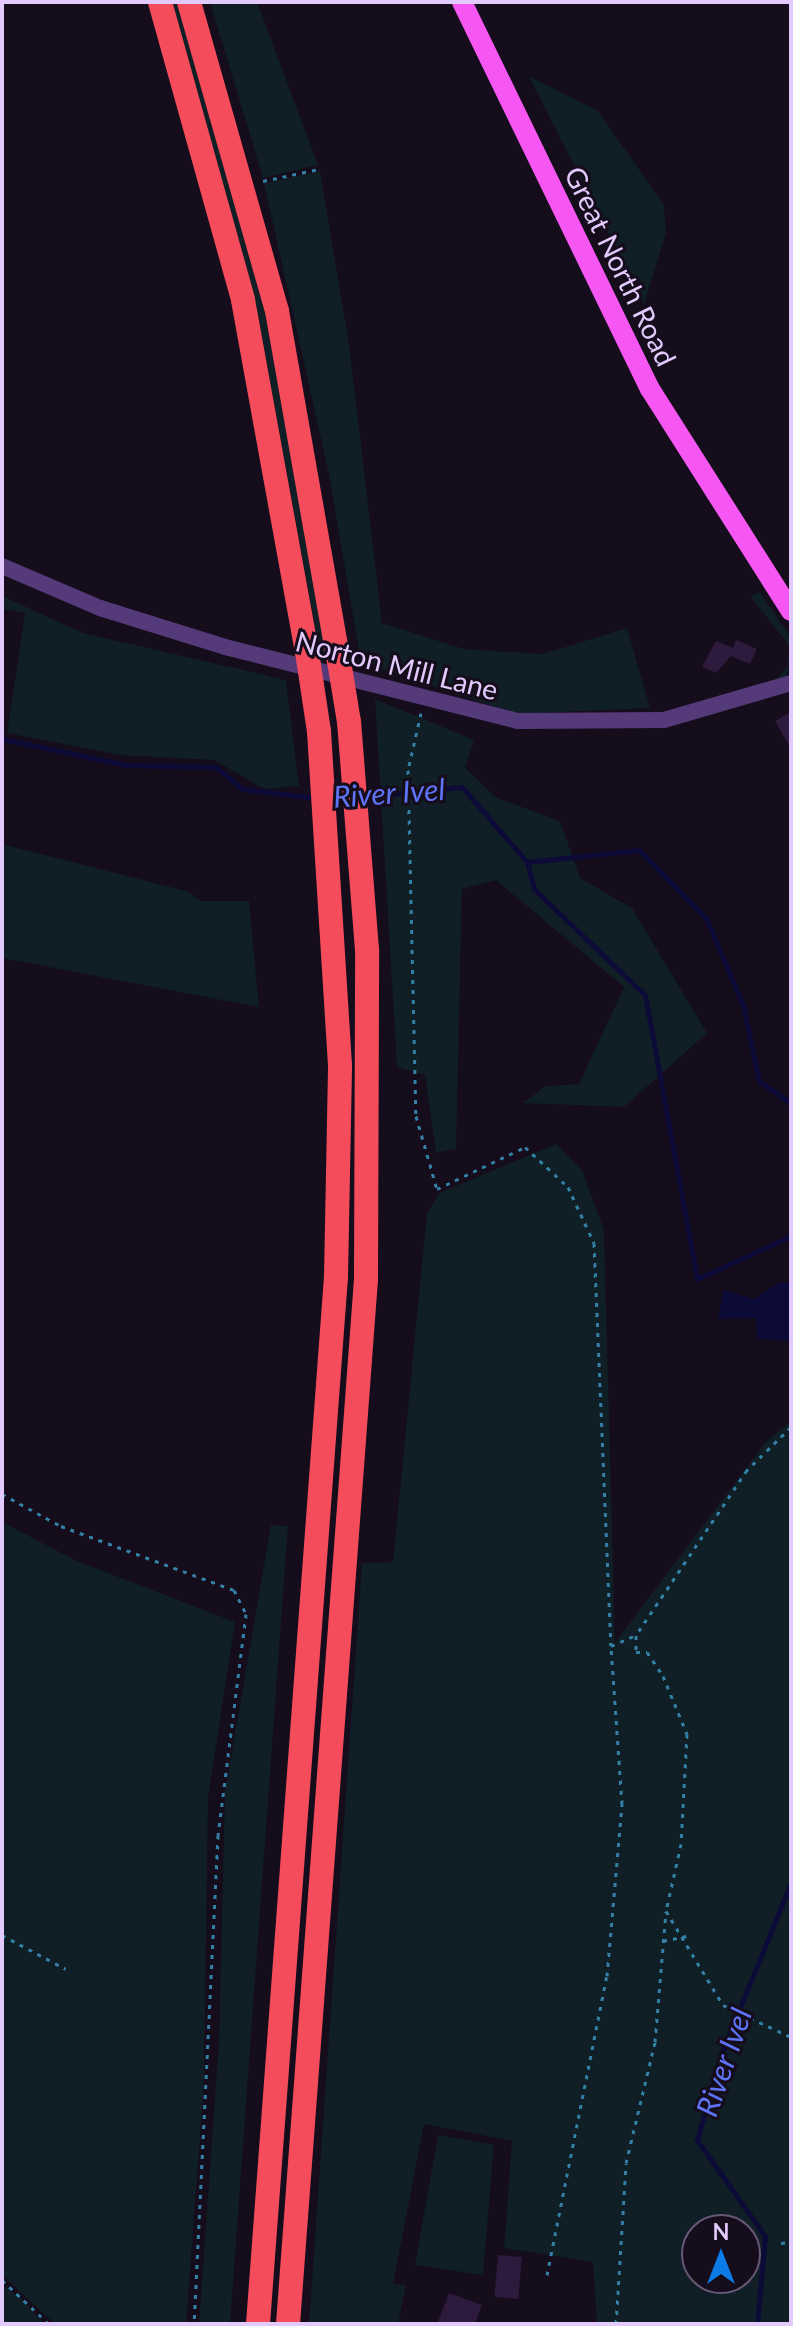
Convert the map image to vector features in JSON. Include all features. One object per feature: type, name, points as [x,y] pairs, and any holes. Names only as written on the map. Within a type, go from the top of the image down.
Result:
[{"type":"highway","points":[[160,2],[243,300],[319,731],[337,961],[336,1277],[258,2324]]},
{"type":"highway","points":[[189,2],[277,311],[349,722],[367,950],[366,1279],[288,2324]]},
{"type":"main road","name":"Great North Road","points":[[462,2],[621,334],[791,611]]},
{"type":"street","name":"Norton Mill Lane","points":[[2,566],[100,608],[423,701],[518,721],[581,724],[664,720],[791,683]]},
{"type":"path","points":[[263,181],[319,169]]},
{"type":"path","points":[[423,701],[408,770],[416,1116],[437,1189],[525,1147],[568,1187],[594,1243],[611,1646],[622,1804],[607,1976],[547,2275]]},
{"type":"path","points":[[611,1646],[636,1635],[747,1470],[791,1427]]},
{"type":"path","points":[[2,1494],[61,1526],[234,1590],[246,1614],[218,1835],[194,2324]]},
{"type":"path","points":[[616,2324],[626,2163],[655,2042],[666,1911],[681,1844],[687,1734],[663,1676],[647,1652],[636,1652],[636,1635]]},
{"type":"path","points":[[666,1911],[686,1936],[727,2008],[791,2037]]},
{"type":"path","points":[[2,1935],[66,1969]]},
{"type":"path","points":[[663,1941],[686,1936]]},
{"type":"path","points":[[781,2243],[791,2242]]},
{"type":"path","points":[[2,2280],[49,2324]]},
{"type":"shaded area","points":[[169,2],[177,2],[265,313],[329,659],[321,660],[258,315]]},
{"type":"shaded area","points":[[210,2],[257,2],[318,165],[263,178]]},
{"type":"shaded area","points":[[529,76],[598,111],[664,205],[666,233],[644,305]]},
{"type":"shaded area","points":[[320,171],[349,343],[382,623],[464,649],[543,654],[627,628],[650,708],[516,714],[361,662],[329,475],[264,183]]},
{"type":"shaded area","points":[[760,592],[791,638],[787,677],[775,680],[787,668],[790,647],[750,596]]},
{"type":"shaded area","points":[[2,596],[83,633],[286,680],[299,786],[264,789],[214,760],[120,755],[7,733],[25,613],[3,609]]},
{"type":"shaded area","points":[[375,699],[474,740],[465,768],[497,798],[560,821],[580,878],[632,908],[707,1033],[624,1107],[523,1103],[546,1086],[579,1084],[624,987],[496,880],[462,889],[456,1149],[436,1153],[425,1075],[397,1067]]},
{"type":"shaded area","points":[[2,844],[186,891],[201,901],[249,901],[259,1007],[2,958]]},
{"type":"shaded area","points":[[556,1144],[582,1170],[604,1230],[615,1643],[766,1442],[791,1421],[791,1877],[750,1984],[791,1890],[791,2324],[597,2324],[593,2262],[504,2248],[512,2141],[424,2124],[393,2284],[406,2285],[398,2324],[309,2324],[362,1563],[393,1562],[427,1213],[439,1193]]},
{"type":"shaded area","points":[[780,1282],[791,1283],[791,1341],[757,1339],[756,1318],[718,1319],[723,1290],[754,1299]]},
{"type":"shaded area","points":[[2,1522],[77,1561],[235,1622],[208,1798],[204,2085],[186,2324],[55,2324],[2,2275]]},
{"type":"shaded area","points":[[271,1525],[288,1526],[230,2324],[199,2324],[219,2041],[225,1792]]},
{"type":"shaded area","points":[[438,2135],[494,2145],[483,2275],[415,2265]]},
{"type":"shaded area","points":[[2,2285],[21,2298],[44,2324],[2,2324]]},
{"type":"building","points":[[736,640],[757,649],[750,664],[731,656],[716,673],[702,667],[716,641],[733,648]]},
{"type":"building","points":[[791,712],[791,749],[775,721]]},
{"type":"building","points":[[498,2255],[522,2257],[518,2299],[494,2297]]},
{"type":"building","points":[[449,2293],[482,2305],[475,2324],[437,2324]]},
{"type":"waterway","name":"River Ivel","points":[[2,739],[126,765],[216,767],[242,789],[316,798]]},
{"type":"waterway","name":"River Ivel","points":[[362,797],[462,787],[527,862],[639,850],[706,918],[743,1005],[759,1081],[791,1103]]},
{"type":"waterway","points":[[527,862],[534,889],[645,995],[697,1279],[791,1236]]},
{"type":"waterway","name":"River Ivel","points":[[757,2324],[765,2236],[697,2140],[722,2052],[791,1882]]}]
